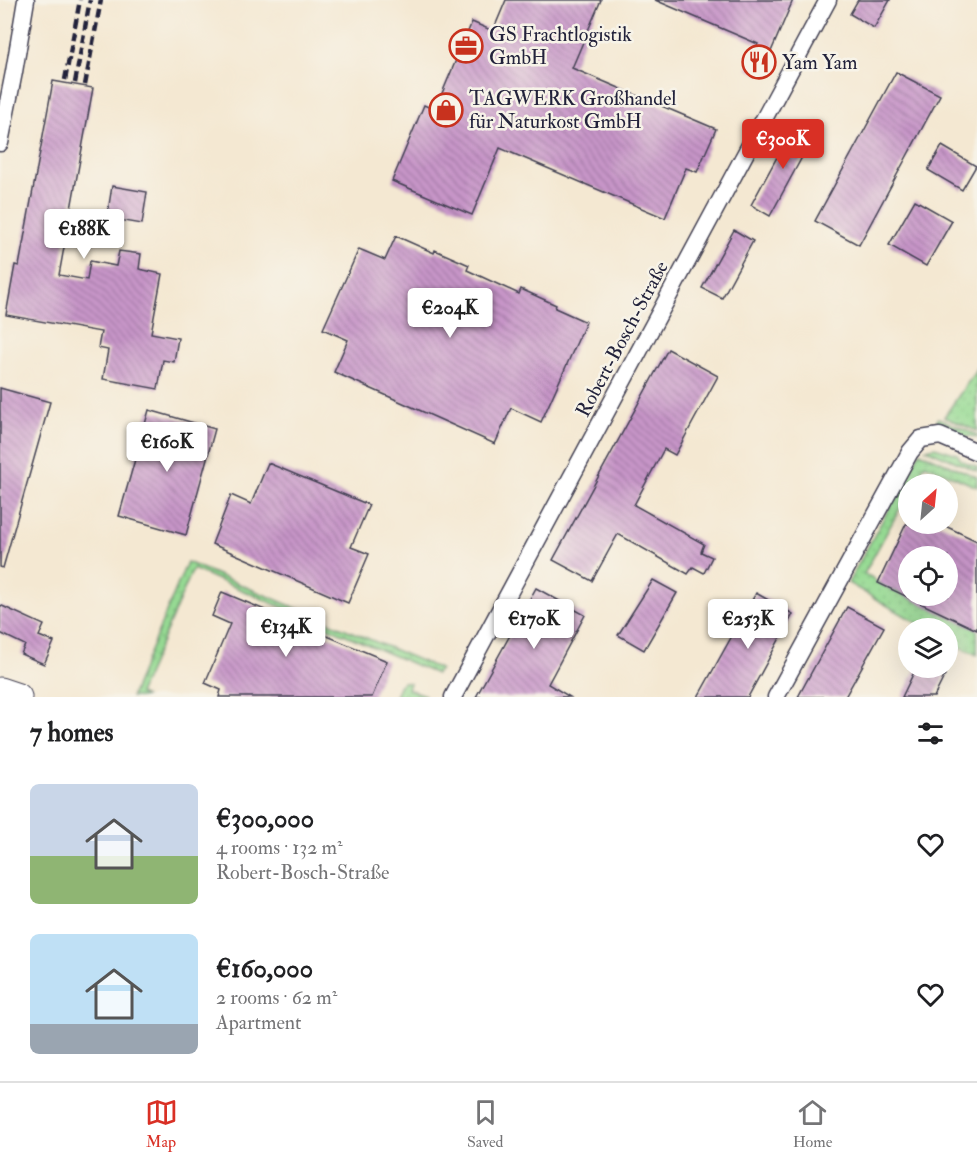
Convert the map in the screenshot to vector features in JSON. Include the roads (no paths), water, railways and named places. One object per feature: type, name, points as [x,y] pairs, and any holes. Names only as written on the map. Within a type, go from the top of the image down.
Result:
[{"type":"main road","points":[[0,691],[18,697]]},
{"type":"street","points":[[0,143],[26,0]]},
{"type":"street","name":"Robert-Bosch-Straße","points":[[453,697],[828,0]]},
{"type":"street","points":[[776,697],[910,452],[921,439],[940,436],[977,452]]},
{"type":"railway","points":[[65,80],[80,0]]},
{"type":"railway","points":[[75,83],[90,0]]},
{"type":"railway","points":[[85,85],[101,0]]},
{"type":"place","name":"GS Frachtlogistik GmbH","points":[[466,46]]},
{"type":"place","name":"Yam Yam","points":[[759,62]]},
{"type":"place","name":"TAGWERK Großhandel für Naturkost GmbH","points":[[446,110]]}]
